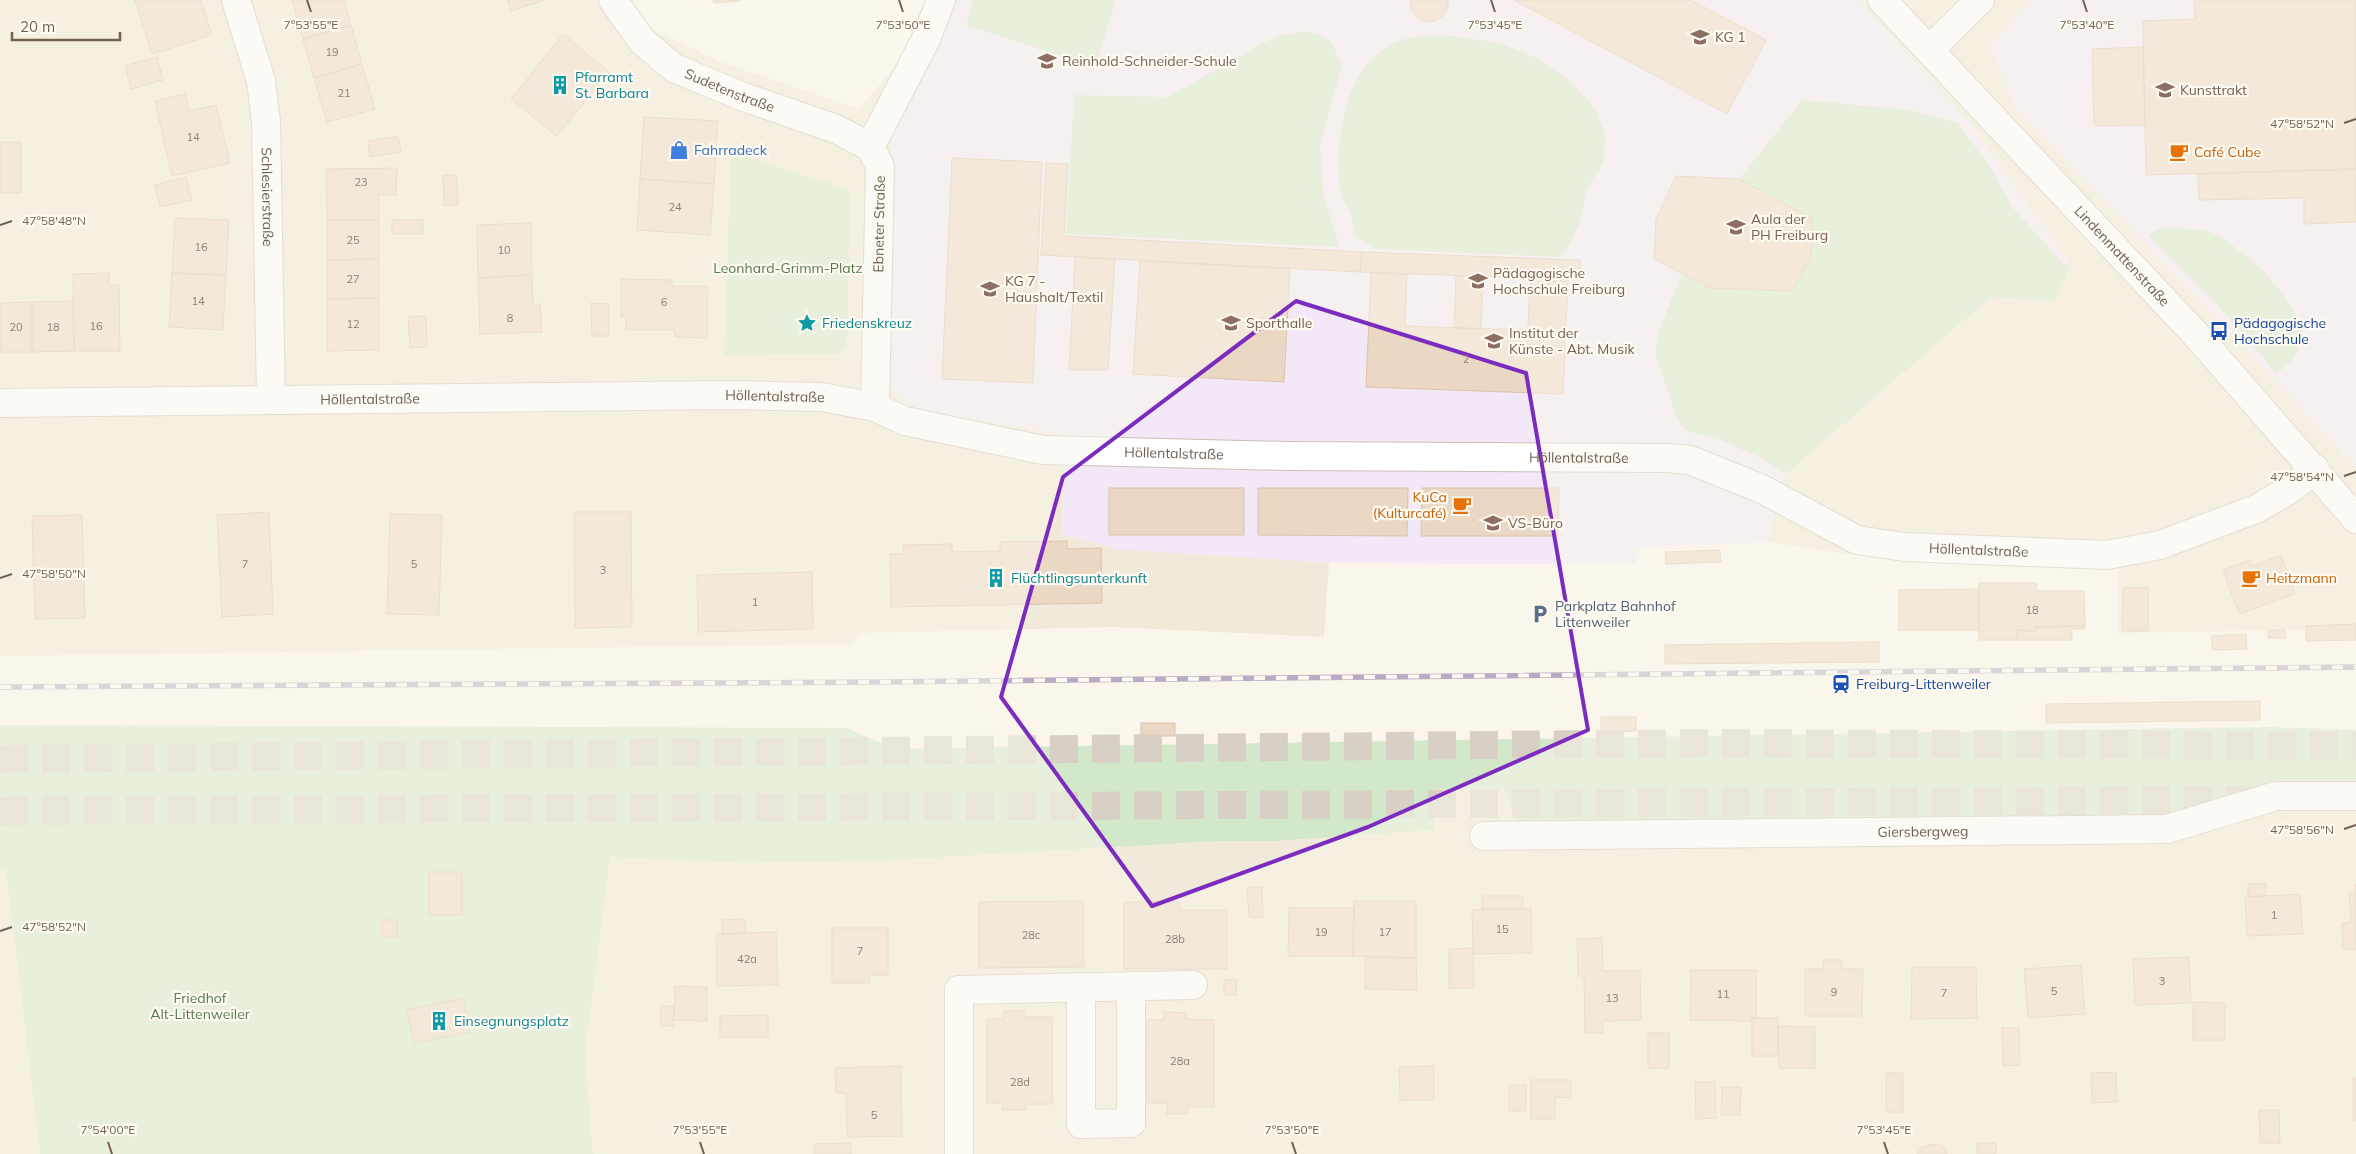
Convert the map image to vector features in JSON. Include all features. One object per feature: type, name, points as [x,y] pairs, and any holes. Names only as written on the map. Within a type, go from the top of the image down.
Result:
[{"type":"street","name":"Schlesierstraße","points":[[236,0],[261,81],[266,121],[271,399]]},
{"type":"street","name":"Sudetenstraße","points":[[613,0],[642,41],[674,68],[741,96],[836,129],[870,147]]},
{"type":"street","points":[[870,147],[926,40],[941,0]]},
{"type":"street","name":"Lindenmattenstraße","points":[[1882,0],[2201,340],[2315,469],[2356,519]]},
{"type":"street","points":[[1929,50],[1980,0]]},
{"type":"street","name":"Ebneter Straße","points":[[870,147],[880,166],[874,407]]},
{"type":"street","name":"Höllentalstraße","points":[[0,403],[730,395],[822,397],[874,407],[905,421],[1043,450],[1151,454],[1667,458],[1690,460],[1762,489],[1857,540],[1904,548],[2107,555],[2160,545],[2256,509],[2292,488],[2315,469]]},
{"type":"street","name":"Giersbergweg","points":[[1484,836],[2167,829],[2276,796],[2356,796]]},
{"type":"street","points":[[959,1154],[959,990],[1193,985]]},
{"type":"street","points":[[1081,987],[1080,1124],[1131,1123],[1132,986]]},
{"type":"highlighted area","points":[[1296,301],[1526,373],[1588,730],[1368,827],[1152,906],[1001,697],[1063,477]]},
{"type":"shaded area","points":[[0,0],[633,0],[647,27],[718,61],[859,109],[912,46],[919,410],[1065,434],[1062,534],[1117,549],[1329,563],[1324,637],[1113,627],[860,633],[853,644],[0,656]]},
{"type":"shaded area","name":"Pädagogische Hochschule Freiburg","points":[[931,0],[1857,0],[1969,122],[2071,265],[2056,301],[1991,297],[1786,474],[1768,542],[1639,548],[1635,564],[1329,563],[1117,549],[1062,534],[1065,434],[919,410],[892,389],[892,94]]},
{"type":"shaded area","points":[[1857,0],[2031,0],[1990,47],[2341,452],[2356,466],[2356,629],[2118,633],[2119,560],[1841,553],[1768,542],[1786,474],[1991,297],[2056,301],[2071,265],[1969,122]]},
{"type":"shaded area","points":[[2031,0],[2356,0],[2356,466],[2015,107],[1990,47]]},
{"type":"shaded area","points":[[2356,782],[2356,1154],[593,1154],[585,1053],[609,857],[740,863],[875,861],[1220,841],[1277,841],[1434,830],[1436,789]]},
{"type":"shaded area","points":[[0,870],[6,870],[40,1154],[0,1154]]},
{"type":"green space","points":[[974,0],[1116,0],[1095,67],[966,25]]},
{"type":"green space","points":[[1304,31],[1318,34],[1331,41],[1342,66],[1320,145],[1324,198],[1340,247],[1066,234],[1074,95],[1168,97],[1263,43],[1281,35]]},
{"type":"green space","points":[[1454,36],[1499,43],[1541,60],[1570,81],[1595,108],[1605,136],[1604,162],[1587,188],[1580,223],[1565,253],[1557,257],[1374,249],[1353,235],[1353,221],[1341,195],[1339,167],[1343,121],[1349,99],[1358,78],[1371,60],[1387,47],[1413,37]]},
{"type":"green space","points":[[1802,100],[1910,110],[1958,123],[1992,170],[2012,207],[2064,264],[2071,265],[2056,301],[1991,297],[1786,474],[1755,455],[1723,441],[1684,430],[1677,419],[1655,353],[1658,333],[1682,274],[1709,288],[1792,291],[1811,257],[1812,218],[1739,179]]},
{"type":"green space","name":"Leonhard-Grimm-Platz","points":[[731,152],[850,190],[847,347],[837,354],[724,355]]},
{"type":"green space","points":[[2165,228],[2210,232],[2232,245],[2251,260],[2286,298],[2297,319],[2301,339],[2295,357],[2276,373],[2218,305],[2149,236],[2155,230]]},
{"type":"green space","name":"Friedhof Alt-Littenweiler","points":[[0,725],[846,728],[895,749],[2265,727],[2356,730],[2356,782],[2273,783],[2162,816],[1520,825],[1504,790],[1436,789],[1434,830],[1277,841],[1220,841],[875,861],[740,863],[610,857],[585,1053],[593,1154],[40,1154],[6,870],[0,870]]},
{"type":"building","points":[[135,0],[201,0],[212,35],[152,54]]},
{"type":"building","points":[[292,0],[344,0],[351,25],[303,39]]},
{"type":"building","points":[[507,0],[545,0],[511,11]]},
{"type":"building","points":[[713,0],[739,0],[740,1],[714,3]]},
{"type":"building","points":[[1410,0],[1448,0],[1448,6],[1444,15],[1436,21],[1421,21],[1411,10]]},
{"type":"building","points":[[1514,0],[1691,0],[1766,40],[1727,114]]},
{"type":"building","points":[[2194,0],[2356,0],[2356,169],[2146,175],[2143,21],[2195,19]]},
{"type":"building","points":[[351,25],[362,64],[314,78],[303,39]]},
{"type":"building","name":"Pfarramt St. Barbara","points":[[563,34],[609,72],[557,136],[511,99]]},
{"type":"building","points":[[2143,47],[2145,125],[2094,126],[2092,49]]},
{"type":"building","points":[[157,57],[163,80],[131,89],[125,66]]},
{"type":"building","points":[[362,64],[375,109],[327,122],[314,78]]},
{"type":"building","points":[[185,94],[189,111],[216,105],[230,163],[172,176],[155,101]]},
{"type":"building","name":"Fahrradeck","points":[[644,117],[718,121],[714,184],[640,179]]},
{"type":"building","points":[[398,136],[401,152],[370,157],[368,141]]},
{"type":"building","points":[[0,142],[21,142],[21,193],[0,193]]},
{"type":"building","points":[[952,158],[1042,162],[1033,383],[942,379]]},
{"type":"building","points":[[1046,163],[1068,164],[1064,236],[1362,252],[1360,272],[1041,255]]},
{"type":"building","points":[[397,168],[396,195],[379,195],[379,220],[327,220],[326,169]]},
{"type":"building","points":[[2356,169],[2356,222],[2304,224],[2304,198],[2199,200],[2198,174]]},
{"type":"building","points":[[443,175],[457,175],[458,205],[444,206]]},
{"type":"building","points":[[1676,176],[1739,179],[1812,218],[1811,257],[1792,291],[1709,288],[1654,259],[1656,219]]},
{"type":"building","points":[[186,177],[192,200],[160,207],[155,185]]},
{"type":"building","points":[[640,179],[714,184],[710,235],[637,230]]},
{"type":"building","points":[[175,218],[229,220],[226,275],[172,273]]},
{"type":"building","points":[[327,220],[379,220],[379,259],[327,260]]},
{"type":"building","points":[[392,220],[423,220],[423,234],[392,234]]},
{"type":"building","points":[[531,223],[532,275],[478,278],[477,225]]},
{"type":"building","points":[[1362,252],[1580,260],[1579,280],[1360,272]]},
{"type":"building","points":[[1075,257],[1115,259],[1108,370],[1069,370]]},
{"type":"building","points":[[379,259],[379,298],[327,299],[327,260]]},
{"type":"building","points":[[1140,261],[1290,269],[1284,382],[1133,374]]},
{"type":"building","points":[[109,273],[109,285],[119,285],[120,351],[74,351],[73,274]]},
{"type":"building","points":[[172,273],[226,275],[223,330],[169,327]]},
{"type":"building","points":[[1371,273],[1407,274],[1405,326],[1528,330],[1530,279],[1568,280],[1563,394],[1366,387]]},
{"type":"building","points":[[532,275],[533,304],[540,304],[542,332],[480,334],[478,278]]},
{"type":"building","points":[[1456,276],[1483,276],[1481,329],[1454,328]]},
{"type":"building","points":[[621,279],[672,280],[672,286],[708,286],[707,338],[675,337],[675,330],[626,330],[626,318],[621,317]]},
{"type":"building","points":[[379,298],[379,350],[327,351],[327,299]]},
{"type":"building","points":[[73,301],[74,351],[32,352],[32,302]]},
{"type":"building","points":[[32,302],[32,352],[0,352],[0,303]]},
{"type":"building","points":[[591,303],[609,304],[609,336],[592,336]]},
{"type":"building","points":[[426,316],[427,347],[410,348],[408,317]]},
{"type":"building","points":[[1109,488],[1244,488],[1244,535],[1109,535]]},
{"type":"building","points":[[1258,488],[1408,488],[1407,536],[1258,535]]},
{"type":"building","points":[[1422,488],[1559,488],[1558,536],[1421,536]]},
{"type":"building","points":[[269,512],[273,614],[222,617],[217,515]]},
{"type":"building","points":[[574,512],[631,512],[632,627],[575,628]]},
{"type":"building","points":[[390,514],[442,515],[439,615],[387,614]]},
{"type":"building","points":[[82,515],[85,618],[35,619],[32,516]]},
{"type":"building","name":"Flüchtlingsunterkunft","points":[[1067,541],[1067,549],[1101,548],[1102,603],[891,607],[890,554],[903,554],[903,545],[952,544],[952,552],[1000,551],[1000,542]]},
{"type":"building","points":[[1720,550],[1721,562],[1666,564],[1665,552]]},
{"type":"building","points":[[2281,555],[2295,594],[2239,614],[2223,570],[2250,560],[2252,566]]},
{"type":"building","points":[[812,572],[813,629],[698,632],[697,575]]},
{"type":"building","points":[[1979,583],[2036,583],[2037,591],[2084,591],[2085,626],[2035,627],[2035,631],[2017,630],[2017,640],[1979,640]]},
{"type":"building","points":[[2148,587],[2148,631],[2122,631],[2123,588]]},
{"type":"building","points":[[1978,589],[1979,630],[1899,630],[1899,590]]},
{"type":"building","points":[[2356,624],[2356,640],[2306,641],[2306,626]]},
{"type":"building","points":[[2085,626],[2084,629],[2072,629],[2072,640],[2017,640],[2017,630],[2035,631],[2035,627]]},
{"type":"building","points":[[2268,630],[2285,630],[2285,638],[2268,638]]},
{"type":"building","points":[[2246,634],[2247,649],[2212,650],[2212,636]]},
{"type":"building","points":[[1879,642],[1879,662],[1665,664],[1665,645]]},
{"type":"building","points":[[2260,701],[2260,720],[2046,723],[2046,704]]},
{"type":"building","points":[[1601,717],[1636,717],[1636,731],[1601,732]]},
{"type":"building","points":[[1141,723],[1175,723],[1175,736],[1141,736]]},
{"type":"building","points":[[429,872],[462,872],[462,915],[429,915]]},
{"type":"building","points":[[2266,883],[2266,896],[2248,896],[2248,884]]},
{"type":"building","points":[[2355,884],[2356,949],[2343,949],[2342,923],[2351,922],[2349,892],[2355,892]]},
{"type":"building","points":[[1247,887],[1262,887],[1263,917],[1249,917]]},
{"type":"building","points":[[2300,894],[2303,934],[2247,936],[2245,897]]},
{"type":"building","points":[[1482,896],[1523,896],[1522,909],[1482,909]]},
{"type":"building","points":[[1083,901],[1084,967],[979,968],[979,902]]},
{"type":"building","points":[[1354,901],[1416,901],[1416,958],[1353,956]]},
{"type":"building","points":[[1124,902],[1180,902],[1180,910],[1227,910],[1227,969],[1124,969]]},
{"type":"building","points":[[1289,908],[1354,908],[1353,956],[1288,956]]},
{"type":"building","points":[[1531,908],[1532,953],[1473,954],[1472,910]]},
{"type":"building","points":[[745,919],[746,933],[722,934],[722,920]]},
{"type":"building","points":[[382,920],[397,920],[397,937],[382,937]]},
{"type":"building","points":[[832,928],[888,928],[888,975],[870,975],[870,983],[832,983]]},
{"type":"building","points":[[776,932],[778,985],[717,986],[716,934]]},
{"type":"building","points":[[1602,938],[1603,971],[1640,971],[1641,1020],[1603,1021],[1603,1033],[1585,1033],[1584,976],[1578,976],[1577,939]]},
{"type":"building","points":[[1473,948],[1474,988],[1449,988],[1449,949]]},
{"type":"building","points":[[1365,957],[1416,958],[1417,990],[1365,989]]},
{"type":"building","points":[[2189,957],[2191,1003],[2135,1005],[2133,959]]},
{"type":"building","points":[[1823,960],[1842,960],[1842,969],[1863,969],[1862,1016],[1805,1016],[1805,969],[1823,969]]},
{"type":"building","points":[[2081,965],[2085,1014],[2028,1018],[2024,969]]},
{"type":"building","points":[[1912,967],[1976,967],[1977,1018],[1911,1019]]},
{"type":"building","points":[[1691,970],[1756,970],[1756,1018],[1752,1018],[1752,1021],[1690,1020]]},
{"type":"building","points":[[1224,980],[1237,980],[1236,995],[1224,995]]},
{"type":"building","points":[[675,986],[707,987],[707,1021],[674,1020]]},
{"type":"building","name":"Einsegnungsplatz","points":[[463,998],[470,1032],[414,1043],[407,1010]]},
{"type":"building","points":[[2193,1002],[2225,1003],[2225,1040],[2193,1040]]},
{"type":"building","points":[[661,1006],[674,1006],[673,1026],[660,1026]]},
{"type":"building","points":[[1004,1011],[1024,1011],[1024,1017],[1052,1017],[1052,1104],[1026,1104],[1026,1110],[1002,1110],[1002,1103],[987,1103],[987,1019],[1004,1019]]},
{"type":"building","points":[[1164,1012],[1186,1013],[1186,1019],[1214,1020],[1214,1107],[1188,1107],[1188,1114],[1167,1114],[1167,1103],[1146,1103],[1147,1020],[1164,1020]]},
{"type":"building","points":[[768,1015],[768,1037],[720,1037],[720,1016]]},
{"type":"building","points":[[1752,1018],[1778,1018],[1778,1056],[1752,1056]]},
{"type":"building","points":[[1778,1026],[1815,1027],[1815,1068],[1779,1068]]},
{"type":"building","points":[[2002,1028],[2019,1028],[2020,1065],[2003,1066]]},
{"type":"building","points":[[1648,1033],[1669,1033],[1669,1068],[1648,1068]]},
{"type":"building","points":[[901,1066],[902,1136],[847,1137],[846,1093],[836,1093],[835,1068]]},
{"type":"building","points":[[1434,1066],[1434,1100],[1400,1100],[1399,1067]]},
{"type":"building","points":[[2116,1072],[2117,1102],[2092,1103],[2091,1073]]},
{"type":"building","points":[[1886,1073],[1903,1073],[1903,1112],[1886,1112]]},
{"type":"building","points":[[2353,1078],[2356,1078],[2356,1120],[2353,1120]]},
{"type":"building","points":[[1531,1080],[1571,1080],[1571,1098],[1555,1097],[1555,1119],[1531,1119]]},
{"type":"building","points":[[1695,1082],[1715,1082],[1716,1118],[1696,1119]]},
{"type":"building","points":[[1509,1085],[1526,1085],[1526,1111],[1509,1111]]},
{"type":"building","points":[[1722,1087],[1741,1087],[1740,1115],[1721,1115]]},
{"type":"building","points":[[2259,1110],[2279,1110],[2280,1143],[2260,1143]]},
{"type":"building","points":[[851,1143],[851,1154],[814,1154],[814,1144]]},
{"type":"building","points":[[1977,1143],[1996,1143],[1996,1154],[1977,1154]]},
{"type":"building","points":[[1933,1144],[1943,1146],[1947,1154],[1917,1154],[1922,1147]]},
{"type":"tunnel","points":[[0,759],[1707,743],[2356,746]]},
{"type":"tunnel","points":[[0,811],[2253,800]]},
{"type":"railway","points":[[0,687],[878,682],[2356,667]]},
{"type":"place","name":"KG 1","points":[[1700,37]]},
{"type":"place","name":"Reinhold-Schneider-Schule","points":[[1047,61]]},
{"type":"place","name":"Pfarramt St. Barbara","points":[[560,85]]},
{"type":"place","name":"Kunsttrakt","points":[[2165,90]]},
{"type":"place","name":"Fahrradeck","points":[[679,150]]},
{"type":"place","name":"Café Cube","points":[[2179,152]]},
{"type":"place","name":"Aula der PH Freiburg","points":[[1736,227]]},
{"type":"place","name":"Pädagogische Hochschule Freiburg","points":[[1478,281]]},
{"type":"place","name":"KG 7 - Haushalt/Textil","points":[[990,289]]},
{"type":"place","name":"Friedenskreuz","points":[[807,323]]},
{"type":"place","name":"Sporthalle","points":[[1231,323]]},
{"type":"place","name":"Pädagogische Hochschule","points":[[2219,331]]},
{"type":"place","name":"Institut der Künste - Abt. Musik","points":[[1494,341]]},
{"type":"place","name":"KuCa (Kulturcafé)","points":[[1462,505]]},
{"type":"place","name":"VS-Büro","points":[[1493,523]]},
{"type":"place","name":"Flüchtlingsunterkunft","points":[[996,578]]},
{"type":"place","name":"Heitzmann","points":[[2251,578]]},
{"type":"place","name":"Parkplatz Bahnhof Littenweiler","points":[[1540,614]]},
{"type":"place","name":"Freiburg-Littenweiler","points":[[1841,684]]},
{"type":"place","name":"Einsegnungsplatz","points":[[439,1021]]}]
